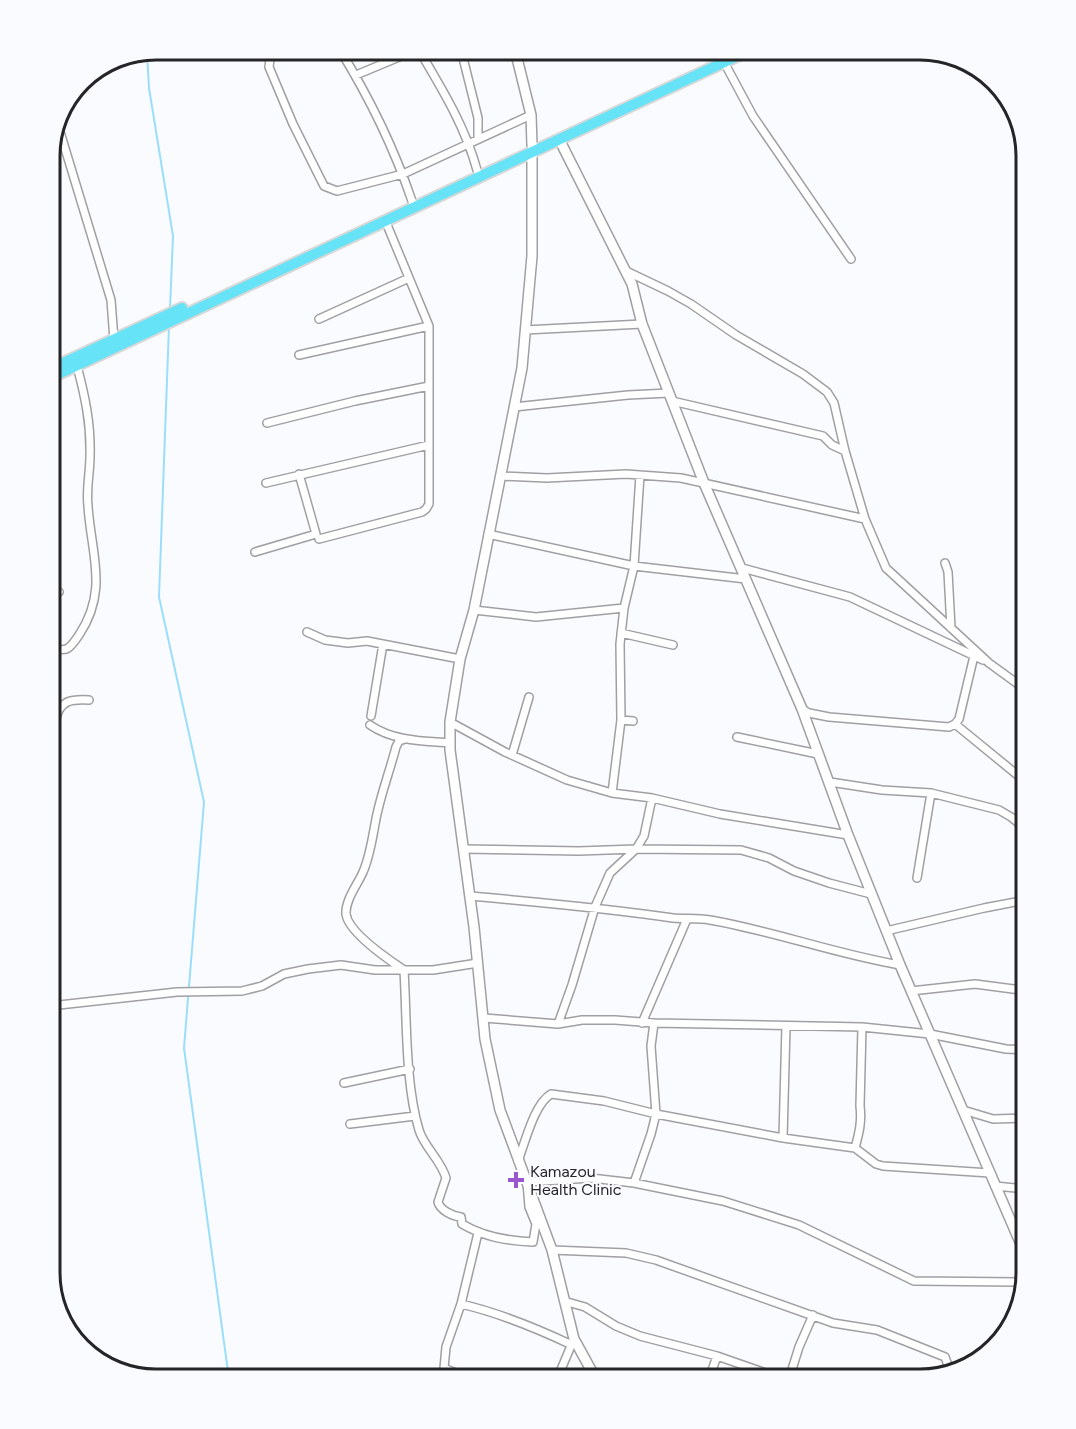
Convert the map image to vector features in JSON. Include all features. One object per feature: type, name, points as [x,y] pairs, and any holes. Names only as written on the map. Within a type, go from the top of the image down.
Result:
[{"type":"main road","points":[[60,364],[477,170],[559,139],[715,60]]},
{"type":"main road","points":[[60,374],[532,148],[665,86],[728,60]]},
{"type":"street","points":[[271,60],[269,67],[293,124],[324,186],[337,191],[403,174],[531,115]]},
{"type":"street","points":[[346,60],[356,75],[403,174],[412,201]]},
{"type":"street","points":[[356,75],[393,60]]},
{"type":"street","points":[[424,60],[451,104],[470,143],[477,170]]},
{"type":"street","points":[[464,60],[478,118],[478,139]]},
{"type":"street","points":[[517,60],[531,115],[532,148],[532,256],[522,368],[474,610],[460,659],[450,722],[450,743],[478,963],[485,1039],[500,1110],[552,1250],[573,1342],[589,1369]]},
{"type":"street","points":[[724,62],[753,116],[851,259]]},
{"type":"street","points":[[62,138],[111,300],[114,340]]},
{"type":"street","points":[[559,139],[636,295],[642,324],[704,483],[802,709],[848,835],[911,992],[1016,1233]]},
{"type":"street","points":[[319,539],[426,509],[429,504],[429,326],[385,220]]},
{"type":"street","points":[[624,270],[691,304],[736,335],[803,374],[827,393],[834,403],[844,451],[865,519],[886,568],[989,663],[1016,683]]},
{"type":"street","points":[[319,319],[409,278]]},
{"type":"street","points":[[525,330],[642,324]]},
{"type":"street","points":[[299,356],[429,326]]},
{"type":"street","points":[[60,650],[71,647],[84,627],[96,589],[96,562],[88,507],[87,484],[90,457],[88,415],[77,366]]},
{"type":"street","points":[[267,423],[355,401],[429,386]]},
{"type":"street","points":[[514,407],[628,395],[671,397],[823,436],[832,445],[844,451]]},
{"type":"street","points":[[266,483],[429,446]]},
{"type":"street","points":[[255,552],[316,534],[299,474]]},
{"type":"street","points":[[500,476],[547,478],[640,475],[681,478],[865,519]]},
{"type":"street","points":[[612,792],[621,720],[619,696],[621,633],[624,608],[634,566],[640,475]]},
{"type":"street","points":[[488,534],[634,566],[746,579]]},
{"type":"street","points":[[945,563],[948,572],[951,628]]},
{"type":"street","points":[[742,568],[849,597],[989,663]]},
{"type":"street","points":[[474,610],[536,617],[624,608]]},
{"type":"street","points":[[307,632],[325,640],[348,643],[367,641],[460,659]]},
{"type":"street","points":[[621,633],[673,645]]},
{"type":"street","points":[[371,716],[383,644]]},
{"type":"street","points":[[802,709],[809,713],[829,717],[949,727],[958,719],[974,656]]},
{"type":"street","points":[[512,755],[529,697]]},
{"type":"street","points":[[60,710],[64,704],[75,699],[89,700]]},
{"type":"street","points":[[621,720],[633,721]]},
{"type":"street","points":[[450,722],[512,755],[567,780],[612,792],[652,798],[720,814],[848,835]]},
{"type":"street","points":[[955,724],[1016,774]]},
{"type":"street","points":[[369,725],[380,732],[405,739],[450,743]]},
{"type":"street","points":[[737,737],[818,754]]},
{"type":"street","points":[[404,970],[387,959],[359,934],[346,915],[347,906],[364,869],[396,747],[399,741],[405,739]]},
{"type":"street","points":[[830,782],[882,790],[931,793],[1004,812],[1016,821]]},
{"type":"street","points":[[917,878],[931,793]]},
{"type":"street","points":[[558,1023],[595,907],[610,873],[636,849],[644,836],[652,798]]},
{"type":"street","points":[[463,849],[579,851],[636,849],[749,852],[829,883],[871,894]]},
{"type":"street","points":[[470,896],[595,907],[687,919],[706,919],[742,926],[870,960],[900,965]]},
{"type":"street","points":[[886,930],[1016,902]]},
{"type":"street","points":[[642,1023],[687,919]]},
{"type":"street","points":[[60,1005],[177,992],[242,991],[262,986],[284,974],[330,966],[433,970],[478,963]]},
{"type":"street","points":[[404,970],[410,1069],[416,1116],[420,1134],[437,1157],[445,1174],[438,1205],[461,1217],[462,1224],[478,1233],[509,1241],[533,1242],[536,1224],[529,1207],[527,1182]]},
{"type":"street","points":[[911,992],[975,984],[1016,989]]},
{"type":"street","points":[[484,1018],[558,1023],[582,1020],[862,1027],[930,1034],[1016,1050]]},
{"type":"street","points":[[634,1183],[656,1114],[651,1046],[654,1023]]},
{"type":"street","points":[[783,1138],[786,1026]]},
{"type":"street","points":[[855,1148],[862,1117],[860,1106],[862,1027]]},
{"type":"street","points":[[344,1083],[410,1069]]},
{"type":"street","points":[[518,1161],[538,1107],[550,1094],[604,1101],[656,1114],[783,1138],[855,1148],[876,1164],[883,1166],[990,1173]]},
{"type":"street","points":[[963,1110],[993,1119],[1016,1118]]},
{"type":"street","points":[[350,1124],[416,1116]]},
{"type":"street","points":[[527,1182],[591,1178],[634,1183],[723,1201],[800,1225],[914,1281],[1015,1282]]},
{"type":"street","points":[[995,1186],[1016,1188]]},
{"type":"street","points":[[444,1368],[446,1347],[461,1304],[478,1233]]},
{"type":"street","points":[[552,1250],[626,1253],[656,1260],[833,1323],[877,1330],[945,1358],[948,1365]]},
{"type":"street","points":[[564,1301],[585,1307],[616,1326],[640,1336],[717,1356],[753,1369]]},
{"type":"street","points":[[461,1304],[490,1311],[573,1342]]},
{"type":"street","points":[[792,1369],[813,1315]]},
{"type":"street","points":[[562,1369],[573,1342]]},
{"type":"street","points":[[713,1369],[717,1356]]},
{"type":"waterway","points":[[147,61],[149,88],[173,236],[170,309]]},
{"type":"waterway","points":[[169,326],[159,597],[204,802],[184,1048],[228,1369]]},
{"type":"place","name":"Kamazou Health Clinic","points":[[516,1180]]}]
